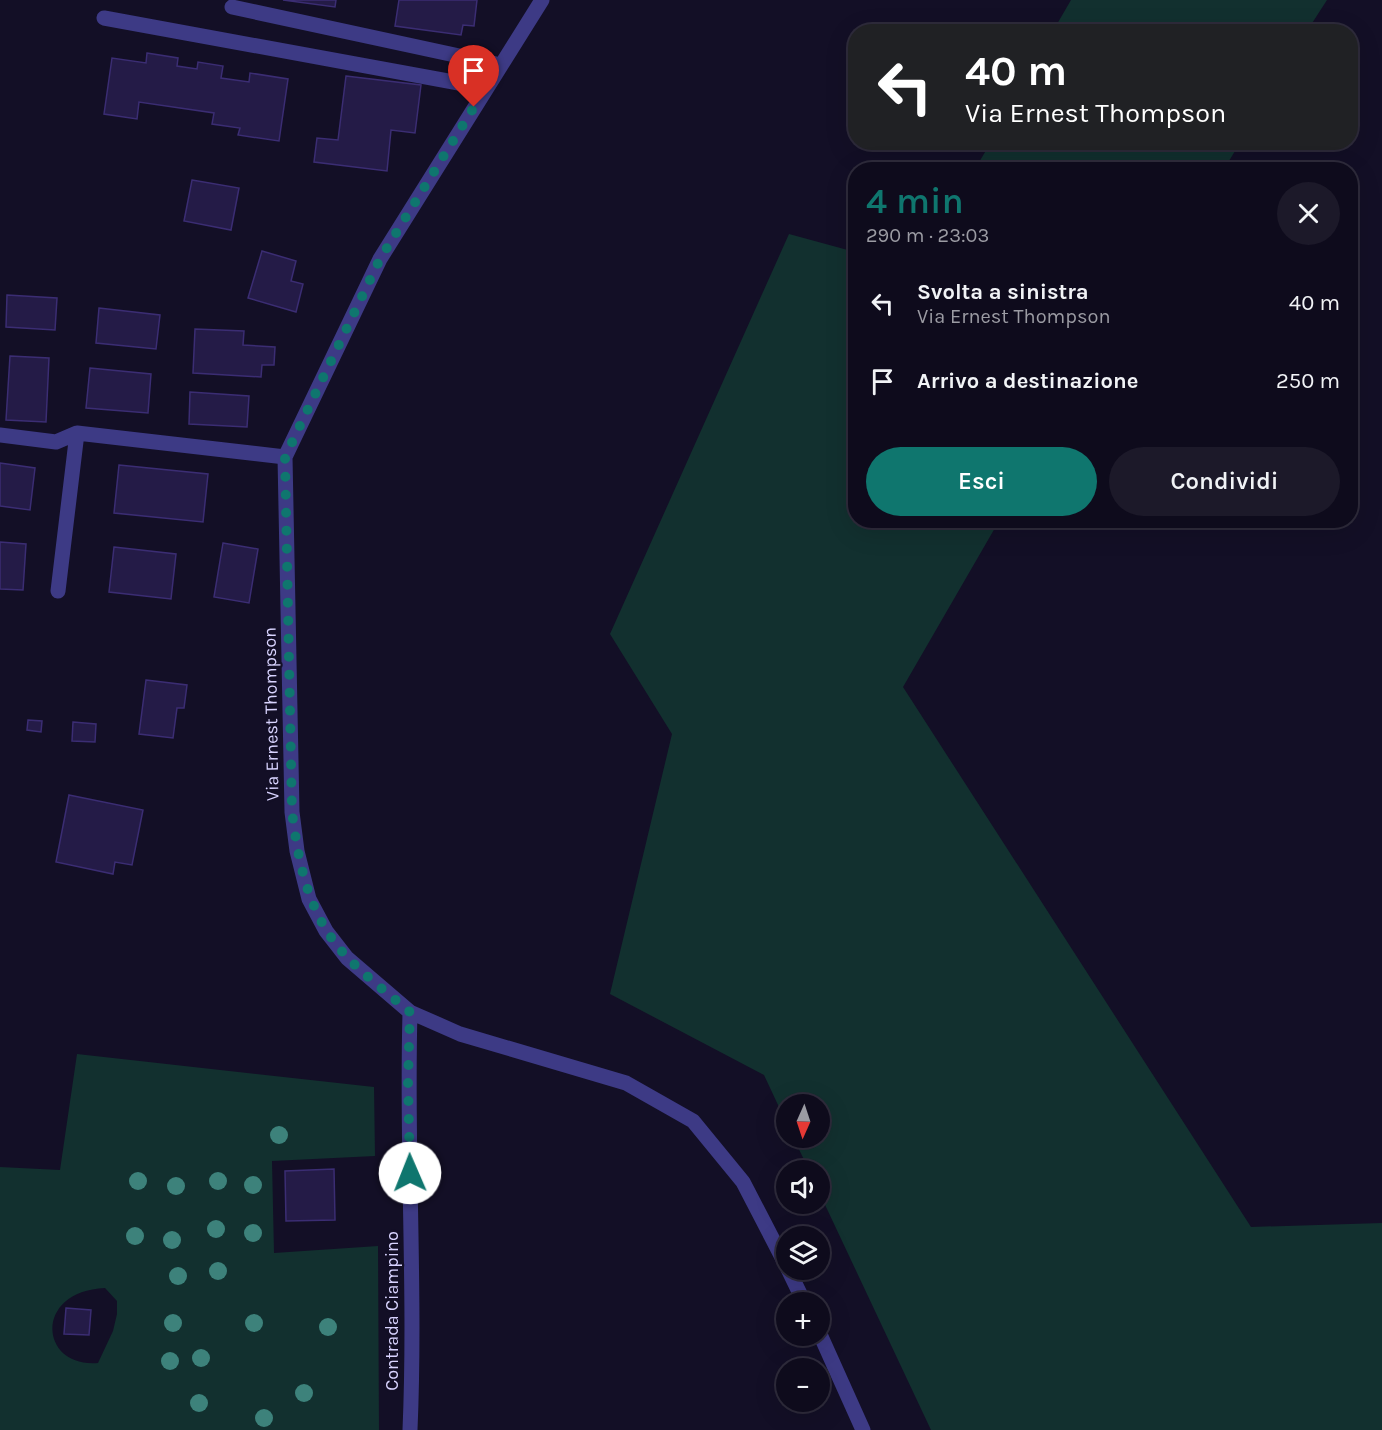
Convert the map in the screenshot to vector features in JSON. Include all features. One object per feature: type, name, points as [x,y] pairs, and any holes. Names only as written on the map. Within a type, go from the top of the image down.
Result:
[{"type":"street","name":"Via Ernest Thompson","points":[[542,0],[380,259],[285,457],[292,812],[297,851],[309,899],[326,931],[347,957],[410,1012],[460,1034],[626,1083],[693,1120],[743,1182],[776,1246]]},
{"type":"street","points":[[232,7],[501,65]]},
{"type":"street","points":[[104,18],[486,88]]},
{"type":"street","points":[[0,435],[56,442],[77,433],[285,457]]},
{"type":"street","points":[[57,591],[77,433]]},
{"type":"street","name":"Contrada Ciampino","points":[[410,1012],[408,1082],[414,1356],[410,1430]]},
{"type":"street","points":[[825,1346],[863,1430]]},
{"type":"green space","points":[[1071,0],[1327,0],[1312,24],[1057,24]]},
{"type":"green space","points":[[986,150],[1236,150],[1228,162],[979,162]]},
{"type":"green space","points":[[789,234],[848,250],[848,528],[995,528],[903,687],[1251,1227],[1382,1223],[1382,1430],[931,1430],[829,1214],[830,1160],[804,1160],[798,1148],[830,1148],[830,1094],[776,1094],[776,1101],[764,1075],[610,994],[672,734],[610,634]]},
{"type":"green space","points":[[77,1054],[374,1087],[375,1156],[272,1161],[274,1253],[378,1246],[379,1430],[0,1430],[0,1167],[60,1170]],"holes":[[[105,1288],[117,1301],[113,1331],[98,1363],[78,1361],[64,1354],[55,1342],[52,1328],[56,1314],[65,1302],[82,1292]]]},
{"type":"building","points":[[283,0],[336,0],[335,7]]},
{"type":"building","points":[[399,0],[477,0],[474,26],[463,25],[461,35],[395,26]]},
{"type":"building","points":[[147,53],[178,58],[177,66],[197,69],[198,62],[223,66],[221,78],[249,82],[250,73],[288,79],[279,141],[238,135],[240,128],[212,124],[214,113],[139,102],[137,119],[104,114],[112,58],[146,63]]},
{"type":"building","points":[[346,76],[421,85],[415,133],[391,130],[387,171],[314,162],[317,138],[338,140]]},
{"type":"building","points":[[192,180],[239,188],[231,230],[184,221]]},
{"type":"building","points":[[262,251],[296,261],[291,281],[303,284],[296,312],[248,298]]},
{"type":"building","points":[[7,295],[57,298],[55,330],[6,327]]},
{"type":"building","points":[[99,308],[160,315],[156,349],[96,343]]},
{"type":"building","points":[[195,329],[244,331],[243,345],[275,347],[274,365],[262,365],[261,377],[193,373]]},
{"type":"building","points":[[10,356],[49,358],[46,422],[6,420]]},
{"type":"building","points":[[90,368],[151,374],[148,413],[86,408]]},
{"type":"building","points":[[190,392],[249,396],[247,427],[189,424]]},
{"type":"building","points":[[0,463],[35,468],[30,510],[0,506]]},
{"type":"building","points":[[119,465],[208,474],[203,522],[114,513]]},
{"type":"building","points":[[0,542],[26,544],[23,590],[0,589]]},
{"type":"building","points":[[223,543],[258,549],[249,603],[214,597]]},
{"type":"building","points":[[114,547],[176,554],[171,599],[109,592]]},
{"type":"building","points":[[146,680],[187,685],[184,708],[177,708],[173,738],[139,734]]},
{"type":"building","points":[[28,720],[42,721],[41,732],[27,730]]},
{"type":"building","points":[[73,722],[96,724],[95,742],[72,741]]},
{"type":"building","points":[[69,795],[143,810],[132,865],[115,862],[113,874],[56,862]]},
{"type":"building","points":[[334,1169],[335,1220],[286,1221],[285,1171]]},
{"type":"building","points":[[66,1308],[91,1310],[89,1335],[64,1334]]},
{"type":"route","points":[[410,1173],[408,1082],[410,1012],[347,957],[326,931],[309,899],[297,851],[292,812],[292,712],[285,457],[380,259],[474,107]]}]
